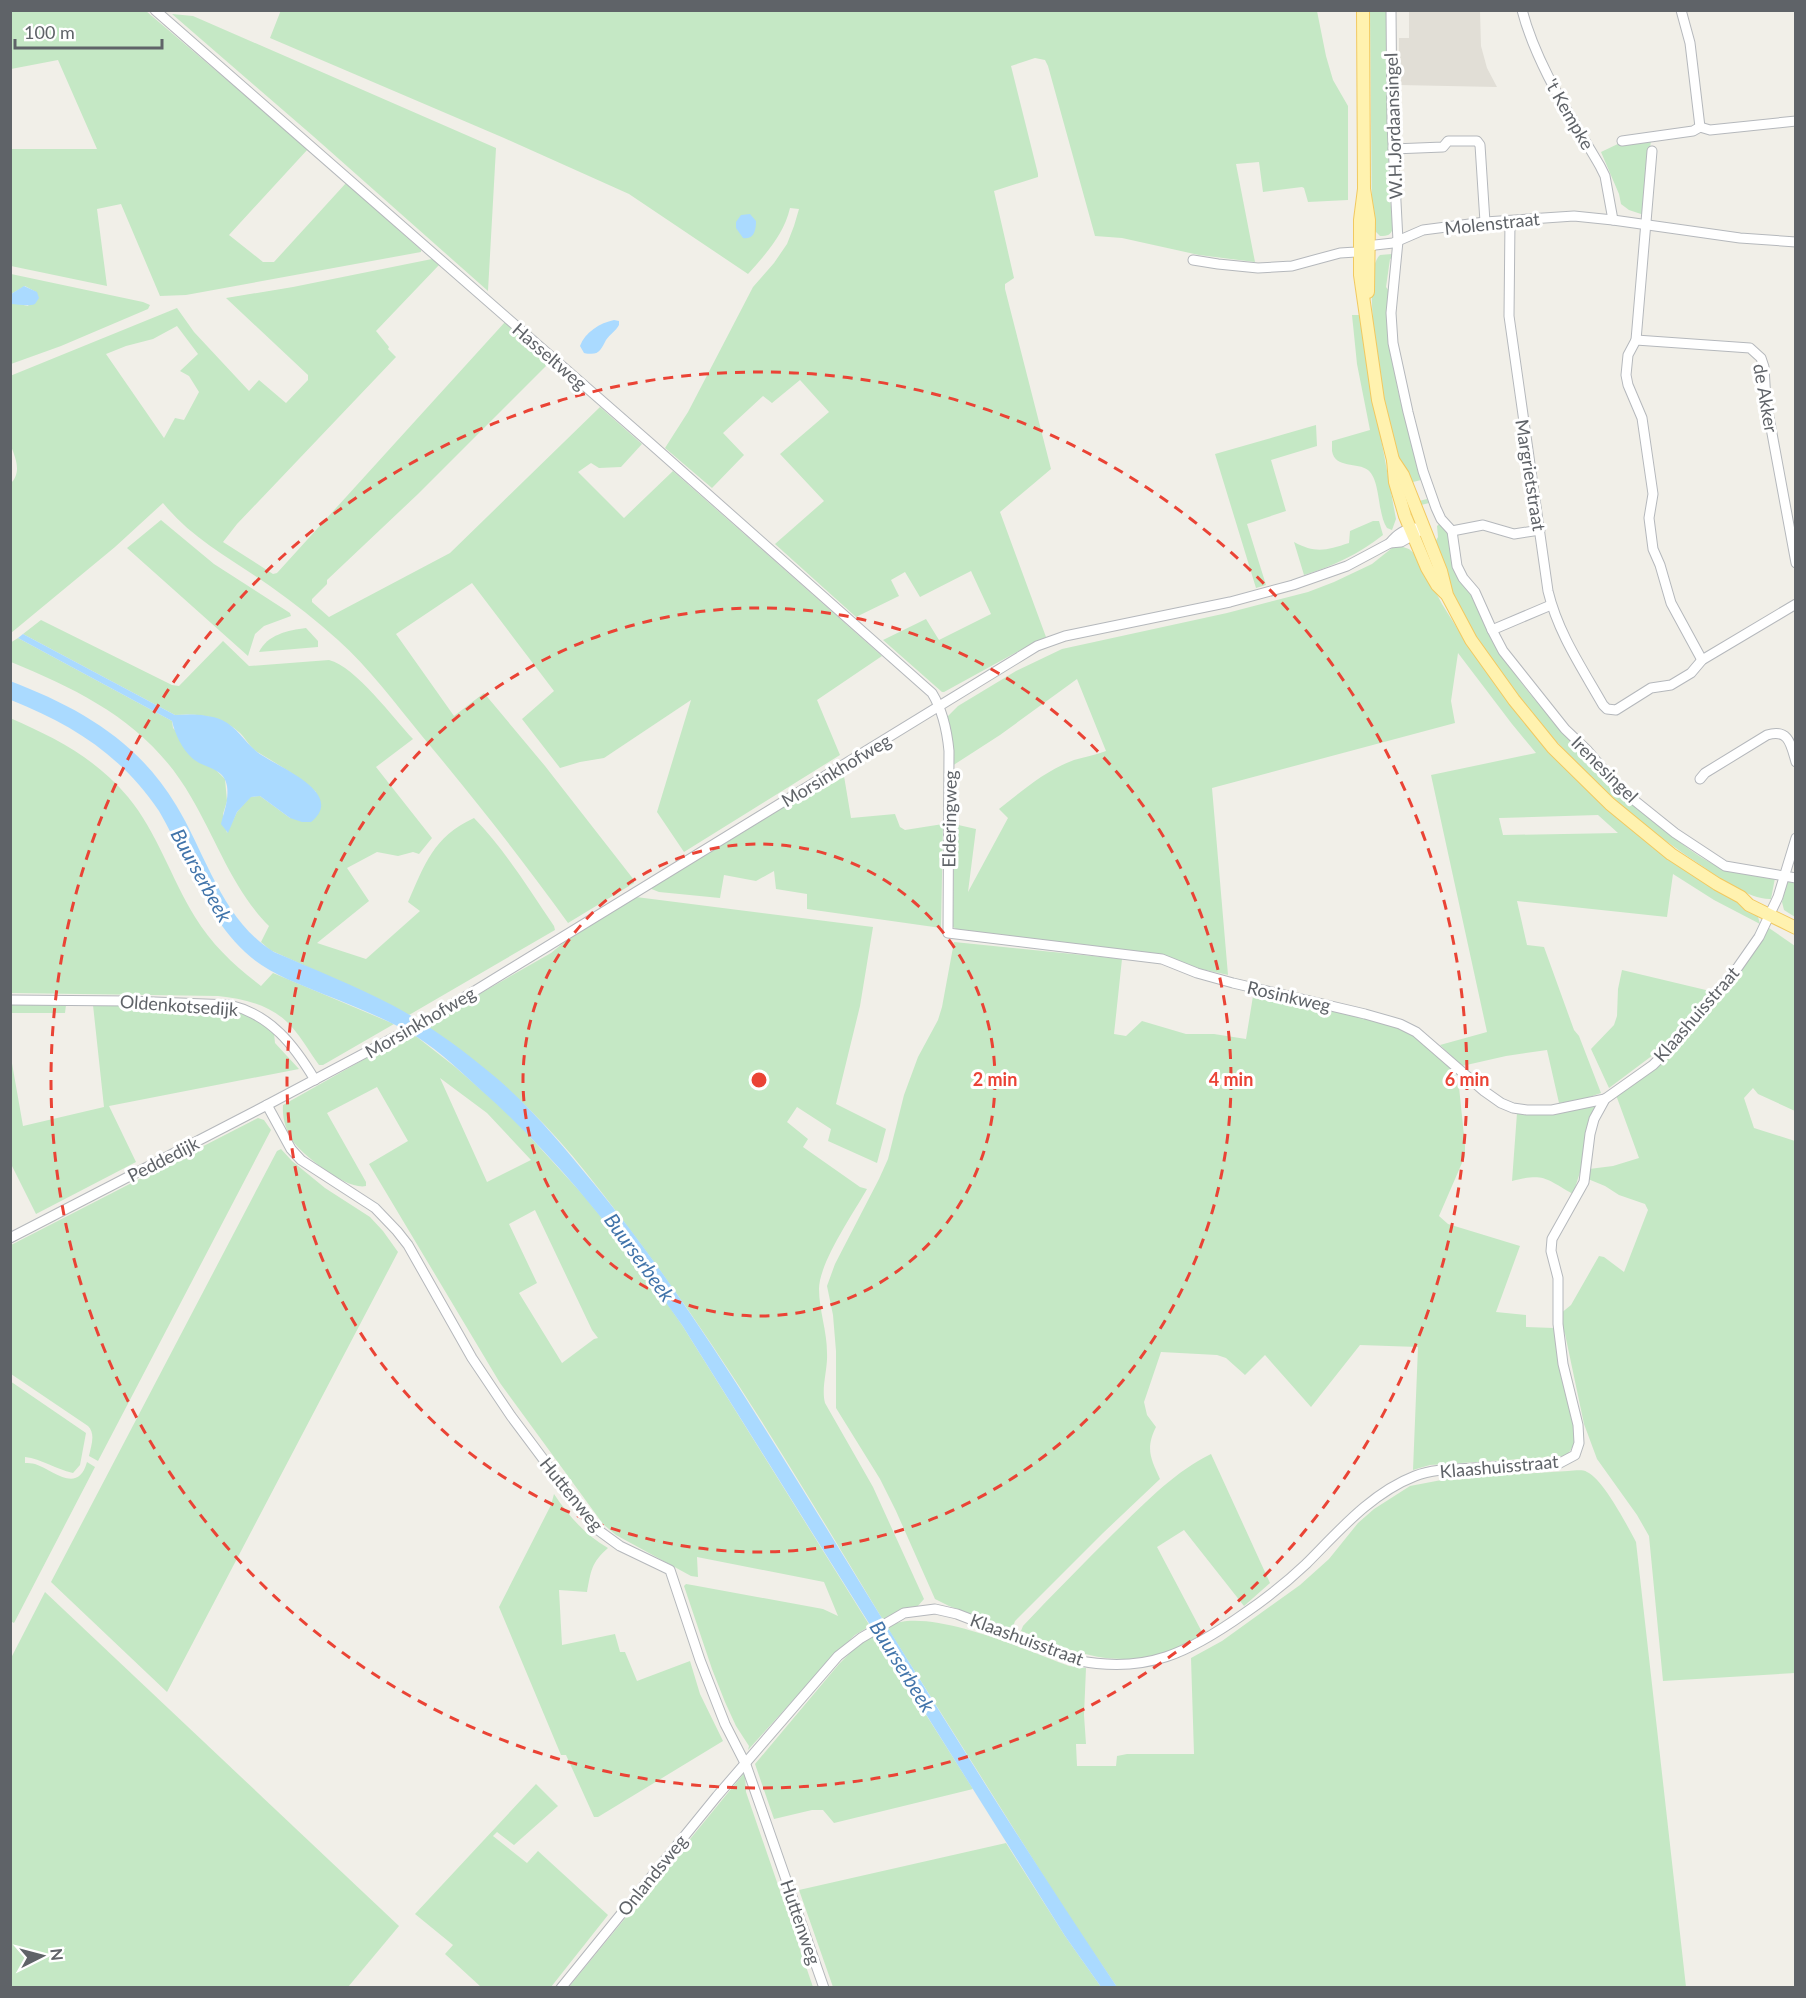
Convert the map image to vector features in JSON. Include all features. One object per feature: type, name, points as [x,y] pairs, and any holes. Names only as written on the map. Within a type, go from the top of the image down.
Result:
[{"type":"main road","points":[[1363,10],[1364,189],[1369,220],[1365,248],[1369,279],[1366,308],[1378,400],[1393,460],[1395,482],[1412,532],[1437,585],[1447,595]]},
{"type":"main road","points":[[1393,460],[1403,475],[1441,571],[1447,595],[1471,640],[1514,700],[1553,748],[1610,804],[1671,854],[1749,904],[1796,921]]},
{"type":"main road","points":[[1771,912],[1796,928]]},
{"type":"street","name":"Hasseltweg","points":[[155,10],[932,693],[940,706]]},
{"type":"street","name":"W.H.Jordaansingel","points":[[1391,10],[1393,149],[1398,241]]},
{"type":"street","name":"'t Kempke","points":[[1522,10],[1529,37],[1539,61],[1605,176],[1613,219]]},
{"type":"street","points":[[1682,10],[1692,51],[1700,128]]},
{"type":"street","points":[[1622,141],[1693,131],[1700,128],[1710,130],[1796,120]]},
{"type":"street","points":[[1393,149],[1443,147],[1448,141],[1473,139],[1477,141],[1485,222]]},
{"type":"street","points":[[1652,151],[1636,340],[1628,355],[1626,375],[1642,418],[1653,494],[1649,518],[1653,549],[1671,603],[1702,660],[1796,604]]},
{"type":"street","name":"Molenstraat","points":[[1193,260],[1218,264],[1275,267],[1299,264],[1398,241],[1423,230],[1485,222],[1574,216],[1613,219],[1740,238],[1796,242]]},
{"type":"street","name":"Margrietstraat","points":[[1510,221],[1509,316],[1551,605],[1563,636],[1603,705],[1612,711],[1622,708],[1651,688],[1671,685],[1690,673],[1702,660]]},
{"type":"street","name":"Irenesingel","points":[[1398,241],[1391,313],[1397,369],[1432,497],[1442,519],[1452,531],[1457,566],[1463,578],[1475,592],[1503,651],[1565,729],[1587,750],[1619,788],[1675,833],[1725,866],[1796,878]]},
{"type":"street","name":"de Akker","points":[[1636,340],[1750,348],[1761,358],[1764,368],[1766,401],[1796,563]]},
{"type":"street","points":[[1452,531],[1483,525],[1514,534],[1540,530]]},
{"type":"street","name":"Morsinkhofweg","points":[[315,1080],[424,1021],[1037,646],[1057,639],[1230,602],[1293,585],[1347,566],[1390,543],[1401,542],[1412,532],[1424,528]]},
{"type":"street","points":[[1492,630],[1551,605]]},
{"type":"street","name":"Elderingweg","points":[[940,706],[948,734],[949,751],[948,933]]},
{"type":"street","points":[[1700,779],[1705,772],[1775,732],[1784,735],[1790,742],[1796,762]]},
{"type":"street","name":"Klaashuisstraat","points":[[746,1765],[838,1656],[861,1638],[904,1613],[935,1609],[957,1614],[1077,1660],[1095,1664],[1140,1664],[1197,1645],[1239,1617],[1274,1592],[1365,1506],[1415,1475],[1444,1470],[1560,1463],[1575,1455],[1579,1435],[1563,1364],[1558,1324],[1557,1278],[1551,1251],[1552,1239],[1584,1182],[1594,1119],[1605,1099],[1653,1065],[1679,1039],[1738,967],[1759,937],[1771,912],[1796,838]]},
{"type":"street","name":"Rosinkweg","points":[[948,933],[1161,959],[1206,976],[1400,1024],[1416,1032],[1501,1103],[1513,1108],[1552,1110],[1605,1099]]},
{"type":"street","name":"Oldenkotsedijk","points":[[10,1000],[141,1001],[230,1005],[244,1008],[285,1035],[315,1080]]},
{"type":"street","name":"Peddedijk","points":[[10,1238],[315,1080]]},
{"type":"street","name":"Huttenweg","points":[[267,1105],[291,1149],[302,1160],[375,1209],[408,1245],[472,1359],[594,1527],[620,1546],[670,1570],[712,1694],[746,1765],[824,1988]]},
{"type":"street","name":"Onlandsweg","points":[[561,1988],[717,1796],[746,1765]]},
{"type":"shaded area","points":[[1409,11],[1480,11],[1481,46],[1487,68],[1497,87],[1399,85],[1399,38],[1409,38]]},
{"type":"green space","points":[[11,10],[146,11],[308,149],[229,235],[263,262],[274,262],[346,183],[421,252],[186,295],[160,296],[121,204],[97,209],[107,286],[11,266],[11,149],[97,149],[58,60],[11,69]]},
{"type":"green space","points":[[281,10],[1317,11],[1333,80],[1348,106],[1348,200],[1308,202],[1302,187],[1263,192],[1259,162],[1236,164],[1255,262],[1199,255],[1122,238],[1095,236],[1048,66],[1045,60],[1035,58],[1011,66],[1038,177],[994,191],[1014,278],[1005,284],[1005,289],[1051,469],[1000,512],[1046,637],[942,692],[883,640],[926,619],[939,640],[991,614],[971,571],[920,597],[905,572],[891,580],[899,596],[856,617],[775,544],[824,501],[780,454],[829,412],[800,380],[772,403],[763,396],[723,433],[744,455],[712,488],[665,448],[688,412],[753,287],[787,244],[799,209],[790,208],[779,235],[748,274],[629,194],[270,38]]},
{"type":"green space","points":[[1370,11],[1387,11],[1389,187],[1393,228],[1390,234],[1383,236],[1372,228]]},
{"type":"green space","points":[[172,14],[193,16],[496,148],[488,291],[313,136]]},
{"type":"green space","points":[[1651,140],[1647,216],[1629,210],[1621,204],[1601,152],[1622,142]]},
{"type":"green space","points":[[1392,254],[1386,287],[1389,291],[1389,342],[1398,391],[1421,480],[1413,482],[1419,501],[1427,499],[1429,503],[1417,506],[1391,432],[1383,395],[1372,312],[1374,267],[1380,255]]},
{"type":"green space","points":[[432,259],[439,265],[376,331],[396,357],[237,524],[223,542],[273,574],[277,573],[505,322],[550,362],[418,494],[327,580],[327,584],[312,599],[312,602],[329,617],[450,553],[600,407],[642,444],[621,467],[599,468],[591,463],[578,472],[624,518],[673,471],[882,656],[817,700],[840,755],[684,852],[657,812],[691,700],[604,758],[560,768],[522,719],[554,691],[472,583],[396,634],[454,716],[484,693],[545,766],[634,880],[634,883],[568,923],[478,805],[382,686],[350,651],[297,606],[187,528],[163,503],[115,547],[11,633],[10,484],[17,471],[11,446],[10,376],[177,308],[194,332],[249,391],[259,380],[286,403],[308,380],[308,375],[226,298]],"holes":[[[177,326],[198,354],[180,371],[189,376],[199,392],[184,420],[175,418],[164,438],[106,354],[153,339]]]},
{"type":"green space","points":[[11,274],[150,305],[148,309],[61,346],[11,364],[11,304],[28,306],[36,292],[25,286],[11,294]]},
{"type":"green space","points":[[1352,315],[1362,315],[1374,401],[1396,519],[1392,530],[1387,528],[1384,522],[1372,475],[1364,468],[1337,460],[1332,451],[1332,441],[1370,430],[1357,364]]},
{"type":"green space","points":[[1316,425],[1317,446],[1271,460],[1286,511],[1247,524],[1266,585],[1256,588],[1215,454]]},
{"type":"green space","points":[[161,520],[214,564],[290,613],[291,616],[264,626],[255,634],[248,656],[127,548]]},
{"type":"green space","points":[[1373,521],[1379,521],[1383,535],[1345,559],[1304,575],[1294,542],[1321,550],[1334,547],[1349,543],[1350,531]]},
{"type":"green space","points":[[1440,523],[1448,533],[1487,630],[1508,664],[1539,704],[1611,778],[1690,850],[1719,867],[1775,878],[1771,899],[1754,896],[1735,887],[1671,845],[1612,797],[1559,744],[1512,687],[1457,606],[1447,583],[1435,542],[1438,537],[1437,526]]},
{"type":"green space","points":[[1400,546],[1409,549],[1417,556],[1442,604],[1467,644],[1548,752],[1593,796],[1757,913],[1760,924],[1714,900],[1673,874],[1667,917],[1517,901],[1527,945],[1544,947],[1574,1030],[1579,1036],[1601,1093],[1578,1101],[1559,1103],[1547,1050],[1462,1066],[1440,1045],[1487,1032],[1431,775],[1536,753],[1458,653],[1451,701],[1455,723],[1212,788],[1228,975],[1201,969],[1162,955],[958,930],[953,927],[954,824],[976,829],[968,892],[1008,818],[999,809],[1054,769],[1074,760],[1106,751],[1077,679],[1000,735],[952,766],[947,717],[958,706],[1016,671],[1062,649],[1227,613],[1308,592],[1372,564],[1392,548]],"holes":[[[1598,815],[1618,833],[1503,835],[1499,818]]]},
{"type":"green space","points":[[41,620],[172,685],[179,686],[223,641],[249,666],[329,660],[351,672],[374,694],[413,739],[376,767],[432,838],[419,854],[413,852],[398,856],[377,852],[347,868],[369,901],[317,943],[366,959],[420,911],[408,902],[432,853],[449,834],[474,818],[516,870],[555,930],[409,1015],[270,950],[261,942],[269,926],[245,897],[191,797],[156,750],[113,714],[89,699],[11,662],[10,643],[18,638],[172,721],[173,728],[225,779],[227,801],[223,814],[227,833],[237,812],[250,797],[260,796],[290,818],[316,792],[256,751],[240,733],[226,723],[201,715],[175,715],[23,634]]},
{"type":"green space","points":[[306,628],[318,641],[318,647],[259,652],[273,637]]},
{"type":"green space","points":[[10,718],[74,750],[115,783],[128,797],[147,825],[186,902],[209,937],[233,963],[261,986],[273,973],[394,1024],[323,1065],[319,1065],[299,1035],[284,1019],[267,1008],[248,1001],[218,996],[11,993]]},
{"type":"green space","points":[[867,756],[844,776],[851,818],[895,814],[900,827],[905,830],[943,824],[941,928],[807,909],[807,894],[776,889],[774,871],[756,881],[724,875],[720,898],[659,892],[649,888]]},
{"type":"green space","points":[[1788,880],[1795,882],[1795,917],[1784,910],[1782,902]]},
{"type":"green space","points":[[636,897],[873,927],[860,1006],[836,1104],[886,1129],[877,1163],[828,1141],[831,1129],[797,1107],[787,1122],[808,1139],[803,1147],[860,1187],[867,1189],[830,1253],[820,1278],[819,1289],[827,1345],[825,1403],[873,1487],[924,1599],[917,1607],[883,1620],[795,1475],[703,1331],[599,1189],[559,1140],[518,1098],[479,1065],[425,1025],[551,953],[567,940]]},
{"type":"green space","points":[[1769,928],[1795,946],[1795,1111],[1758,1094],[1753,1088],[1744,1098],[1754,1128],[1795,1141],[1795,1673],[1663,1681],[1649,1536],[1637,1515],[1597,1459],[1584,1424],[1560,1314],[1571,1305],[1599,1256],[1604,1257],[1624,1272],[1648,1210],[1645,1204],[1619,1195],[1588,1179],[1589,1169],[1613,1166],[1639,1158],[1616,1095],[1662,1059],[1695,1029],[1730,986]]},
{"type":"green space","points":[[954,942],[1122,959],[1114,1034],[1126,1036],[1142,1021],[1186,1034],[1214,1034],[1246,1039],[1254,990],[1390,1025],[1417,1037],[1454,1072],[1459,1087],[1465,1156],[1439,1216],[1448,1224],[1520,1246],[1496,1312],[1526,1315],[1526,1327],[1554,1328],[1575,1430],[1574,1444],[1569,1453],[1566,1456],[1430,1465],[1413,1470],[1418,1347],[1360,1345],[1311,1407],[1265,1355],[1245,1375],[1226,1358],[1217,1355],[1161,1352],[1144,1402],[1147,1415],[1156,1427],[1150,1454],[1160,1479],[1015,1621],[1013,1627],[1009,1628],[935,1599],[880,1479],[836,1408],[836,1351],[833,1315],[827,1286],[835,1264],[888,1159],[904,1095],[918,1057],[938,1020],[942,1007]]},
{"type":"green space","points":[[1622,970],[1710,991],[1661,1049],[1609,1088],[1591,1049],[1614,1025]]},
{"type":"green space","points":[[11,1004],[66,1005],[65,1013],[11,1013]]},
{"type":"green space","points":[[93,1005],[221,1008],[236,1011],[256,1020],[274,1033],[275,1043],[299,1069],[109,1106],[136,1162],[36,1214],[11,1164],[10,1052],[23,1126],[104,1107]]},
{"type":"green space","points":[[409,1034],[417,1037],[510,1115],[585,1197],[643,1269],[682,1325],[870,1626],[855,1635],[835,1654],[748,1750],[749,1746],[736,1726],[712,1669],[684,1586],[686,1584],[823,1609],[838,1616],[824,1582],[697,1557],[698,1577],[691,1576],[616,1535],[603,1524],[500,1383],[369,1164],[408,1141],[377,1087],[327,1113],[366,1182],[366,1186],[358,1186],[337,1178],[297,1146],[286,1128],[283,1105]],"holes":[[[440,1078],[487,1113],[531,1160],[487,1182]],[[535,1210],[592,1330],[598,1338],[562,1363],[519,1293],[537,1283],[509,1224]]]},
{"type":"green space","points":[[1596,1103],[1587,1128],[1582,1166],[1573,1194],[1544,1178],[1531,1177],[1512,1181],[1517,1113]]},
{"type":"green space","points":[[258,1118],[264,1120],[271,1130],[98,1461],[89,1456],[92,1436],[88,1426],[11,1374],[11,1245]]},
{"type":"green space","points":[[281,1149],[325,1188],[370,1217],[398,1252],[167,1692],[51,1582],[277,1151]]},
{"type":"green space","points":[[10,1381],[86,1433],[80,1465],[73,1473],[31,1458],[25,1457],[25,1463],[35,1464],[71,1479],[83,1472],[87,1462],[95,1467],[14,1623],[10,1621]]},
{"type":"green space","points":[[1211,1454],[1270,1583],[1244,1606],[1184,1530],[1157,1547],[1203,1634],[1154,1656],[1114,1659],[1067,1649],[1021,1631],[1023,1626],[1148,1500],[1184,1470]]},
{"type":"green space","points":[[1583,1471],[1593,1476],[1600,1484],[1614,1503],[1636,1542],[1686,1987],[1117,1987],[1068,1915],[887,1627],[904,1621],[926,1621],[950,1625],[977,1632],[1069,1666],[1086,1668],[1084,1715],[1086,1744],[1076,1744],[1077,1766],[1116,1766],[1117,1756],[1127,1754],[1194,1754],[1191,1658],[1222,1641],[1300,1585],[1329,1559],[1358,1523],[1374,1509],[1410,1486],[1452,1478]]},
{"type":"green space","points":[[554,1494],[578,1524],[608,1548],[598,1558],[593,1568],[587,1592],[559,1590],[562,1645],[615,1634],[620,1652],[625,1652],[637,1681],[690,1661],[700,1694],[723,1741],[598,1817],[594,1817],[566,1755],[561,1755],[499,1607],[551,1505]]},
{"type":"green space","points":[[45,1592],[399,1926],[348,1987],[11,1987],[11,1658]]},
{"type":"green space","points":[[875,1634],[973,1789],[834,1823],[823,1810],[812,1810],[774,1819],[755,1764],[839,1664],[858,1645]]},
{"type":"green space","points":[[745,1772],[746,1792],[813,1987],[568,1988]]},
{"type":"green space","points":[[536,1784],[558,1806],[514,1845],[497,1832],[493,1836],[527,1863],[538,1851],[608,1915],[551,1987],[481,1987],[445,1954],[453,1945],[415,1914]]},
{"type":"green space","points":[[1006,1843],[1065,1936],[1101,1987],[833,1987],[799,1890]]},
{"type":"water","points":[[750,214],[756,221],[755,231],[752,236],[743,238],[736,228],[736,222],[741,215]]},
{"type":"water","points":[[24,286],[37,292],[39,298],[35,304],[11,304],[11,294]]},
{"type":"water","points":[[619,321],[619,325],[600,350],[593,354],[584,353],[580,346],[585,336],[603,323]]},
{"type":"water","points":[[23,634],[175,715],[205,716],[222,720],[236,730],[256,751],[315,790],[321,800],[320,811],[311,822],[302,822],[290,818],[260,796],[251,797],[237,812],[228,833],[221,824],[227,796],[225,780],[218,772],[197,762],[188,754],[179,741],[172,721],[18,638]]},
{"type":"water","name":"Buurserbeek","points":[[10,681],[59,702],[104,728],[143,762],[176,805],[228,904],[256,939],[274,952],[392,1005],[442,1036],[503,1084],[531,1111],[570,1155],[652,1258],[704,1334],[997,1803],[1117,1987],[1101,1987],[1065,1936],[682,1325],[589,1202],[511,1118],[426,1043],[383,1019],[282,976],[263,966],[245,952],[226,931],[210,907],[159,811],[144,791],[112,758],[75,731],[11,700]]}]
